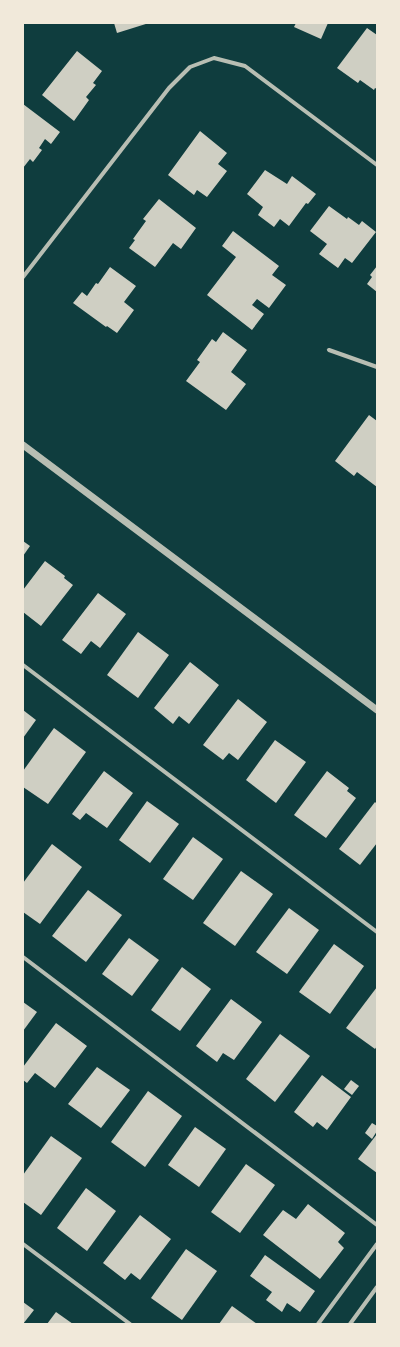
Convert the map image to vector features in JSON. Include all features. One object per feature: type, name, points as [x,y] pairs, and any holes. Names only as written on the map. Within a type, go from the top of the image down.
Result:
[{"type":"street","points":[[23,277],[169,88],[190,67],[214,58],[245,66],[377,165]]},
{"type":"street","points":[[329,350],[377,367]]},
{"type":"street","points":[[23,445],[377,710]]},
{"type":"street","points":[[23,665],[377,932]]},
{"type":"street","points":[[23,957],[377,1225]]},
{"type":"street","points":[[23,1244],[130,1324]]},
{"type":"street","points":[[318,1324],[377,1244]]},
{"type":"street","points":[[350,1324],[377,1288]]},
{"type":"building","points":[[114,23],[149,23],[117,33]]},
{"type":"building","points":[[296,23],[328,23],[321,39],[294,27]]},
{"type":"building","points":[[367,28],[377,35],[377,89],[375,88],[374,90],[360,80],[358,83],[337,68]]},
{"type":"building","points":[[77,51],[102,71],[93,83],[96,85],[86,97],[89,100],[74,121],[42,95]]},
{"type":"building","points":[[23,104],[60,132],[51,144],[45,139],[39,148],[42,150],[33,162],[30,159],[23,168]]},
{"type":"building","points":[[200,131],[227,153],[218,164],[227,171],[207,197],[197,190],[194,195],[168,175]]},
{"type":"building","points":[[265,170],[287,184],[292,176],[316,194],[308,204],[306,203],[289,226],[280,219],[274,227],[258,215],[263,207],[247,194]]},
{"type":"building","points":[[159,199],[196,228],[181,249],[173,243],[155,267],[129,248],[135,240],[133,239],[146,221],[143,219]]},
{"type":"building","points":[[329,206],[347,219],[348,217],[359,225],[362,221],[376,232],[352,263],[345,258],[338,268],[319,254],[327,244],[310,231]]},
{"type":"building","points":[[233,231],[279,266],[272,275],[286,285],[269,308],[257,299],[252,305],[264,314],[252,330],[207,295],[236,257],[222,246]]},
{"type":"building","points":[[377,266],[377,292],[367,284],[372,277],[370,275]]},
{"type":"building","points":[[110,267],[136,286],[124,302],[134,310],[117,333],[107,326],[106,327],[73,303],[82,292],[87,296]]},
{"type":"building","points":[[223,332],[247,350],[231,372],[246,384],[226,410],[186,381],[200,362],[197,360],[212,339],[216,342]]},
{"type":"building","points":[[369,415],[377,421],[377,487],[357,472],[354,476],[335,461]]},
{"type":"building","points":[[23,541],[30,546],[23,556]]},
{"type":"building","points":[[45,561],[65,576],[64,578],[73,585],[41,626],[23,612],[23,590]]},
{"type":"building","points":[[98,593],[126,614],[100,648],[91,641],[81,654],[62,640]]},
{"type":"building","points":[[138,632],[169,655],[138,698],[107,675]]},
{"type":"building","points":[[190,662],[219,685],[189,724],[179,716],[173,724],[154,708]]},
{"type":"building","points":[[238,699],[267,722],[238,760],[229,753],[223,760],[203,745]]},
{"type":"building","points":[[23,710],[36,720],[23,738]]},
{"type":"building","points":[[54,728],[86,752],[48,804],[23,787],[23,771]]},
{"type":"building","points":[[275,740],[306,762],[276,803],[246,780]]},
{"type":"building","points":[[104,771],[133,793],[107,828],[86,813],[80,820],[72,814]]},
{"type":"building","points":[[327,771],[349,788],[347,791],[356,798],[326,838],[294,815]]},
{"type":"building","points":[[147,801],[179,824],[150,863],[119,840]]},
{"type":"building","points":[[375,802],[377,804],[377,843],[360,865],[339,849]]},
{"type":"building","points":[[193,837],[223,859],[193,900],[163,879]]},
{"type":"building","points":[[52,844],[82,867],[40,924],[23,912],[23,883]]},
{"type":"building","points":[[241,871],[273,894],[235,946],[203,923]]},
{"type":"building","points":[[88,890],[122,915],[86,962],[52,936]]},
{"type":"building","points":[[289,908],[319,930],[287,974],[256,952]]},
{"type":"building","points":[[129,938],[159,960],[132,996],[102,974]]},
{"type":"building","points":[[334,944],[364,966],[330,1014],[299,992]]},
{"type":"building","points":[[182,967],[211,989],[180,1031],[151,1010]]},
{"type":"building","points":[[377,987],[377,1046],[375,1049],[346,1028]]},
{"type":"building","points":[[231,999],[262,1022],[234,1060],[223,1053],[217,1062],[196,1046]]},
{"type":"building","points":[[23,1002],[37,1012],[23,1031]]},
{"type":"building","points":[[56,1023],[87,1046],[55,1088],[35,1073],[27,1083],[23,1080],[23,1067]]},
{"type":"building","points":[[280,1034],[310,1056],[275,1102],[246,1079]]},
{"type":"building","points":[[97,1067],[130,1090],[101,1128],[68,1104]]},
{"type":"building","points":[[322,1075],[351,1097],[327,1130],[317,1122],[313,1127],[294,1112]]},
{"type":"building","points":[[351,1080],[359,1086],[352,1095],[344,1089]]},
{"type":"building","points":[[148,1091],[182,1116],[145,1167],[111,1142]]},
{"type":"building","points":[[372,1123],[377,1126],[377,1131],[372,1139],[365,1133]]},
{"type":"building","points":[[195,1127],[226,1149],[199,1187],[168,1165]]},
{"type":"building","points":[[377,1134],[377,1173],[358,1159]]},
{"type":"building","points":[[51,1136],[82,1158],[41,1215],[23,1202],[23,1175]]},
{"type":"building","points":[[246,1164],[275,1185],[240,1233],[211,1212]]},
{"type":"building","points":[[86,1188],[116,1211],[87,1251],[57,1228]]},
{"type":"building","points":[[308,1204],[345,1233],[338,1242],[344,1248],[320,1279],[263,1235],[283,1210],[296,1219]]},
{"type":"building","points":[[140,1215],[171,1239],[140,1280],[131,1273],[125,1280],[103,1263]]},
{"type":"building","points":[[186,1249],[217,1271],[182,1320],[151,1298]]},
{"type":"building","points":[[265,1255],[315,1291],[300,1312],[287,1303],[282,1312],[266,1300],[272,1292],[250,1276]]},
{"type":"building","points":[[23,1302],[34,1310],[23,1324]]},
{"type":"building","points":[[232,1306],[257,1324],[219,1324]]},
{"type":"building","points":[[56,1312],[73,1324],[47,1324]]}]
